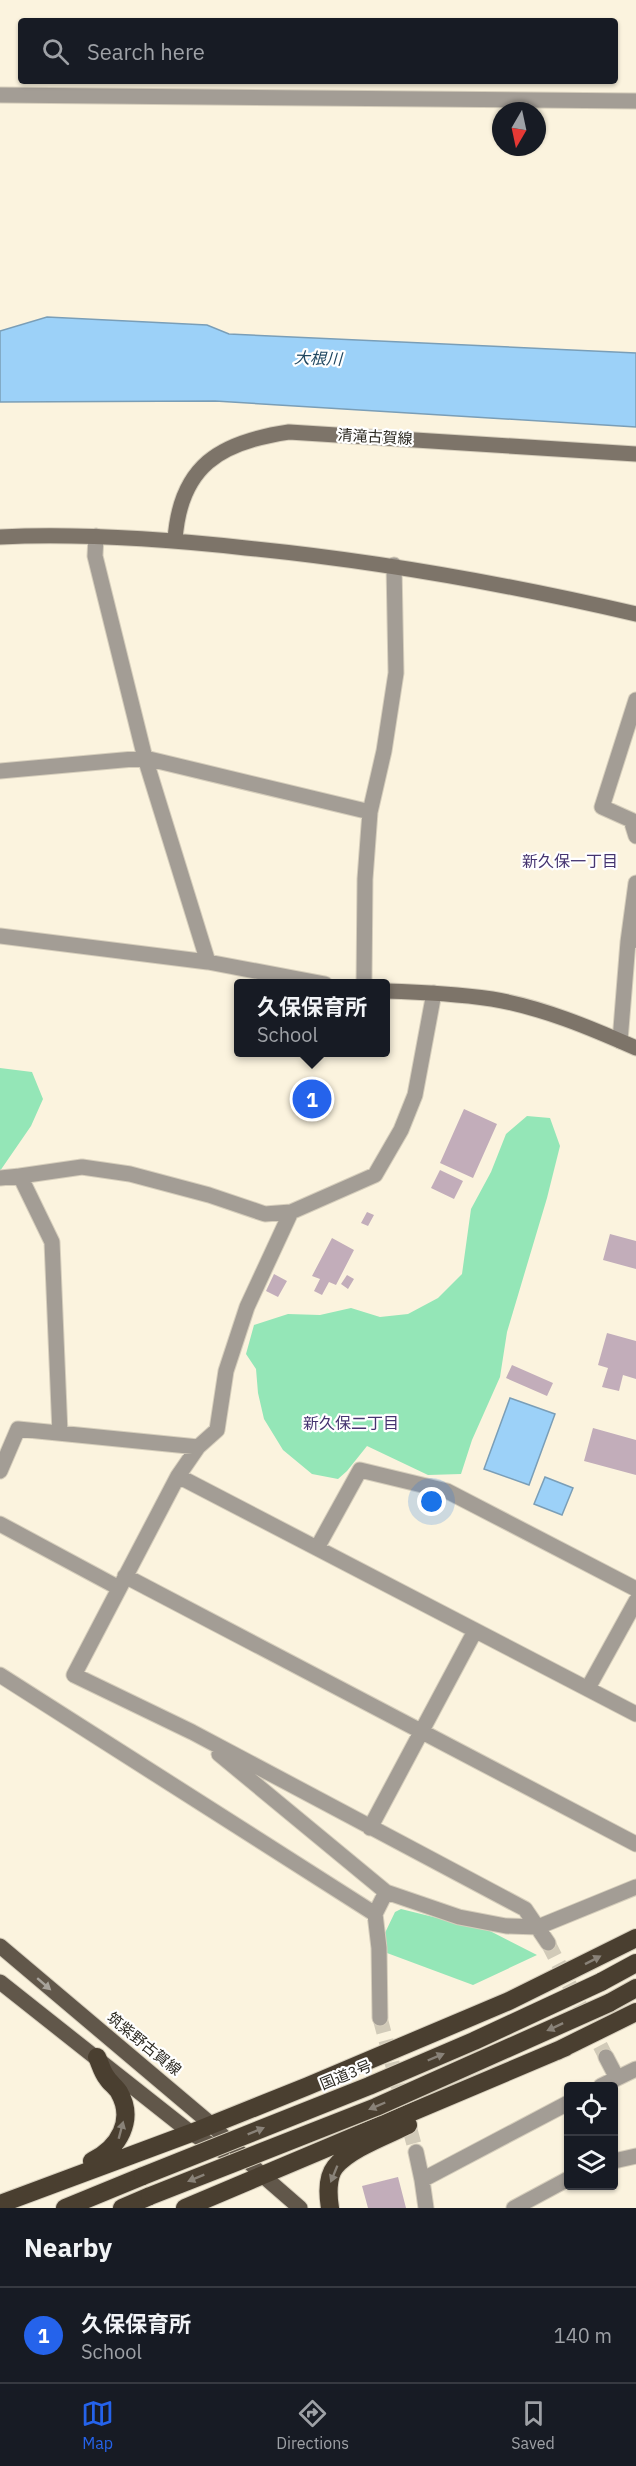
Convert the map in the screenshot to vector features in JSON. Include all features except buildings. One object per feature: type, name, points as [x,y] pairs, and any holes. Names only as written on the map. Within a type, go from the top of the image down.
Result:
[{"type":"highway","points":[[2,2203],[212,2125],[509,2001],[636,1938]]},
{"type":"highway","name":"国道3号","points":[[65,2208],[369,2086],[474,2041],[601,1982],[636,1963]]},
{"type":"highway","points":[[122,2208],[376,2107],[609,2003],[636,1988]]},
{"type":"highway","points":[[330,2208],[333,2168],[344,2157],[636,2012]]},
{"type":"highway","points":[[185,2208],[566,2047]]},
{"type":"highway","points":[[2,2203],[106,2154],[117,2144],[125,2110],[119,2092],[105,2077],[97,2056]]},
{"type":"main road","name":"清滝古賀線","points":[[176,540],[177,520],[190,481],[209,459],[262,436],[289,432],[636,454]]},
{"type":"main road","points":[[0,537],[96,536],[176,540],[394,565],[532,590],[636,614]]},
{"type":"main road","points":[[390,991],[493,999],[542,1011],[636,1048]]},
{"type":"main road","name":"筑紫野古賀線","points":[[0,1946],[212,2125],[261,2174],[300,2208]]},
{"type":"main road","name":"筑紫野古賀線","points":[[0,1982],[97,2056],[191,2133],[261,2174]]},
{"type":"street","points":[[0,95],[636,101]]},
{"type":"street","points":[[96,536],[95,556],[145,758],[208,962]]},
{"type":"street","points":[[364,979],[365,879],[370,812],[384,751],[396,673],[394,565]]},
{"type":"street","points":[[636,700],[602,807],[631,820],[636,836]]},
{"type":"street","points":[[0,771],[145,758],[370,812]]},
{"type":"street","points":[[620,1041],[632,941],[636,883]]},
{"type":"street","points":[[0,936],[208,962],[298,979]]},
{"type":"street","points":[[0,1178],[82,1167],[130,1174],[209,1195],[265,1214],[291,1212],[375,1175],[401,1130],[415,1095],[434,993]]},
{"type":"street","points":[[20,1176],[52,1242],[60,1433]]},
{"type":"street","points":[[291,1212],[247,1307],[226,1371],[217,1430],[198,1447],[178,1476],[74,1675],[192,1732],[525,1909],[548,1943]]},
{"type":"street","points":[[0,1471],[18,1430],[198,1447]]},
{"type":"street","points":[[317,1548],[360,1470],[447,1491],[636,1589]]},
{"type":"street","points":[[178,1476],[636,1714]]},
{"type":"street","points":[[0,1524],[423,1731],[636,1844]]},
{"type":"street","points":[[588,1688],[636,1601]]},
{"type":"street","points":[[370,1828],[475,1631]]},
{"type":"street","points":[[0,1675],[375,1914]]},
{"type":"street","points":[[192,1732],[386,1892],[459,1917],[506,1926],[538,1927],[636,1887]]},
{"type":"street","points":[[380,2018],[379,1948],[375,1914],[386,1892]]},
{"type":"street","points":[[606,2057],[617,2078]]},
{"type":"street","points":[[609,2082],[636,2069]]},
{"type":"street","points":[[422,2180],[564,2105]]},
{"type":"street","points":[[416,2152],[426,2208]]},
{"type":"street","points":[[618,2161],[636,2156]]},
{"type":"street","points":[[514,2208],[564,2181]]},
{"type":"green space","points":[[0,1068],[32,1072],[43,1099],[31,1126],[0,1171]]},
{"type":"green space","points":[[527,1116],[550,1118],[560,1146],[507,1332],[500,1377],[472,1440],[461,1474],[428,1475],[367,1446],[338,1479],[312,1474],[283,1450],[264,1419],[258,1393],[256,1369],[246,1354],[254,1325],[288,1314],[320,1315],[351,1308],[380,1317],[408,1314],[438,1298],[462,1274],[471,1209],[491,1172],[506,1134]]},
{"type":"green space","points":[[401,1909],[490,1931],[537,1955],[473,1985],[387,1953],[384,1935],[395,1912]]},
{"type":"water","name":"大根川","points":[[47,317],[207,325],[229,334],[636,353],[636,427],[215,401],[0,402],[0,331]]},
{"type":"water","points":[[510,1398],[555,1414],[529,1485],[484,1469]]},
{"type":"water","points":[[545,1477],[573,1488],[562,1515],[534,1504]]},
{"type":"tunnel","points":[[548,1943],[606,2057]]},
{"type":"tunnel","points":[[380,2018],[416,2152]]},
{"type":"place","name":"久保保育所","points":[[312,1099]]},
{"type":"district","name":"新久保一丁目","points":[[570,861]]},
{"type":"district","name":"新久保二丁目","points":[[351,1423]]}]
